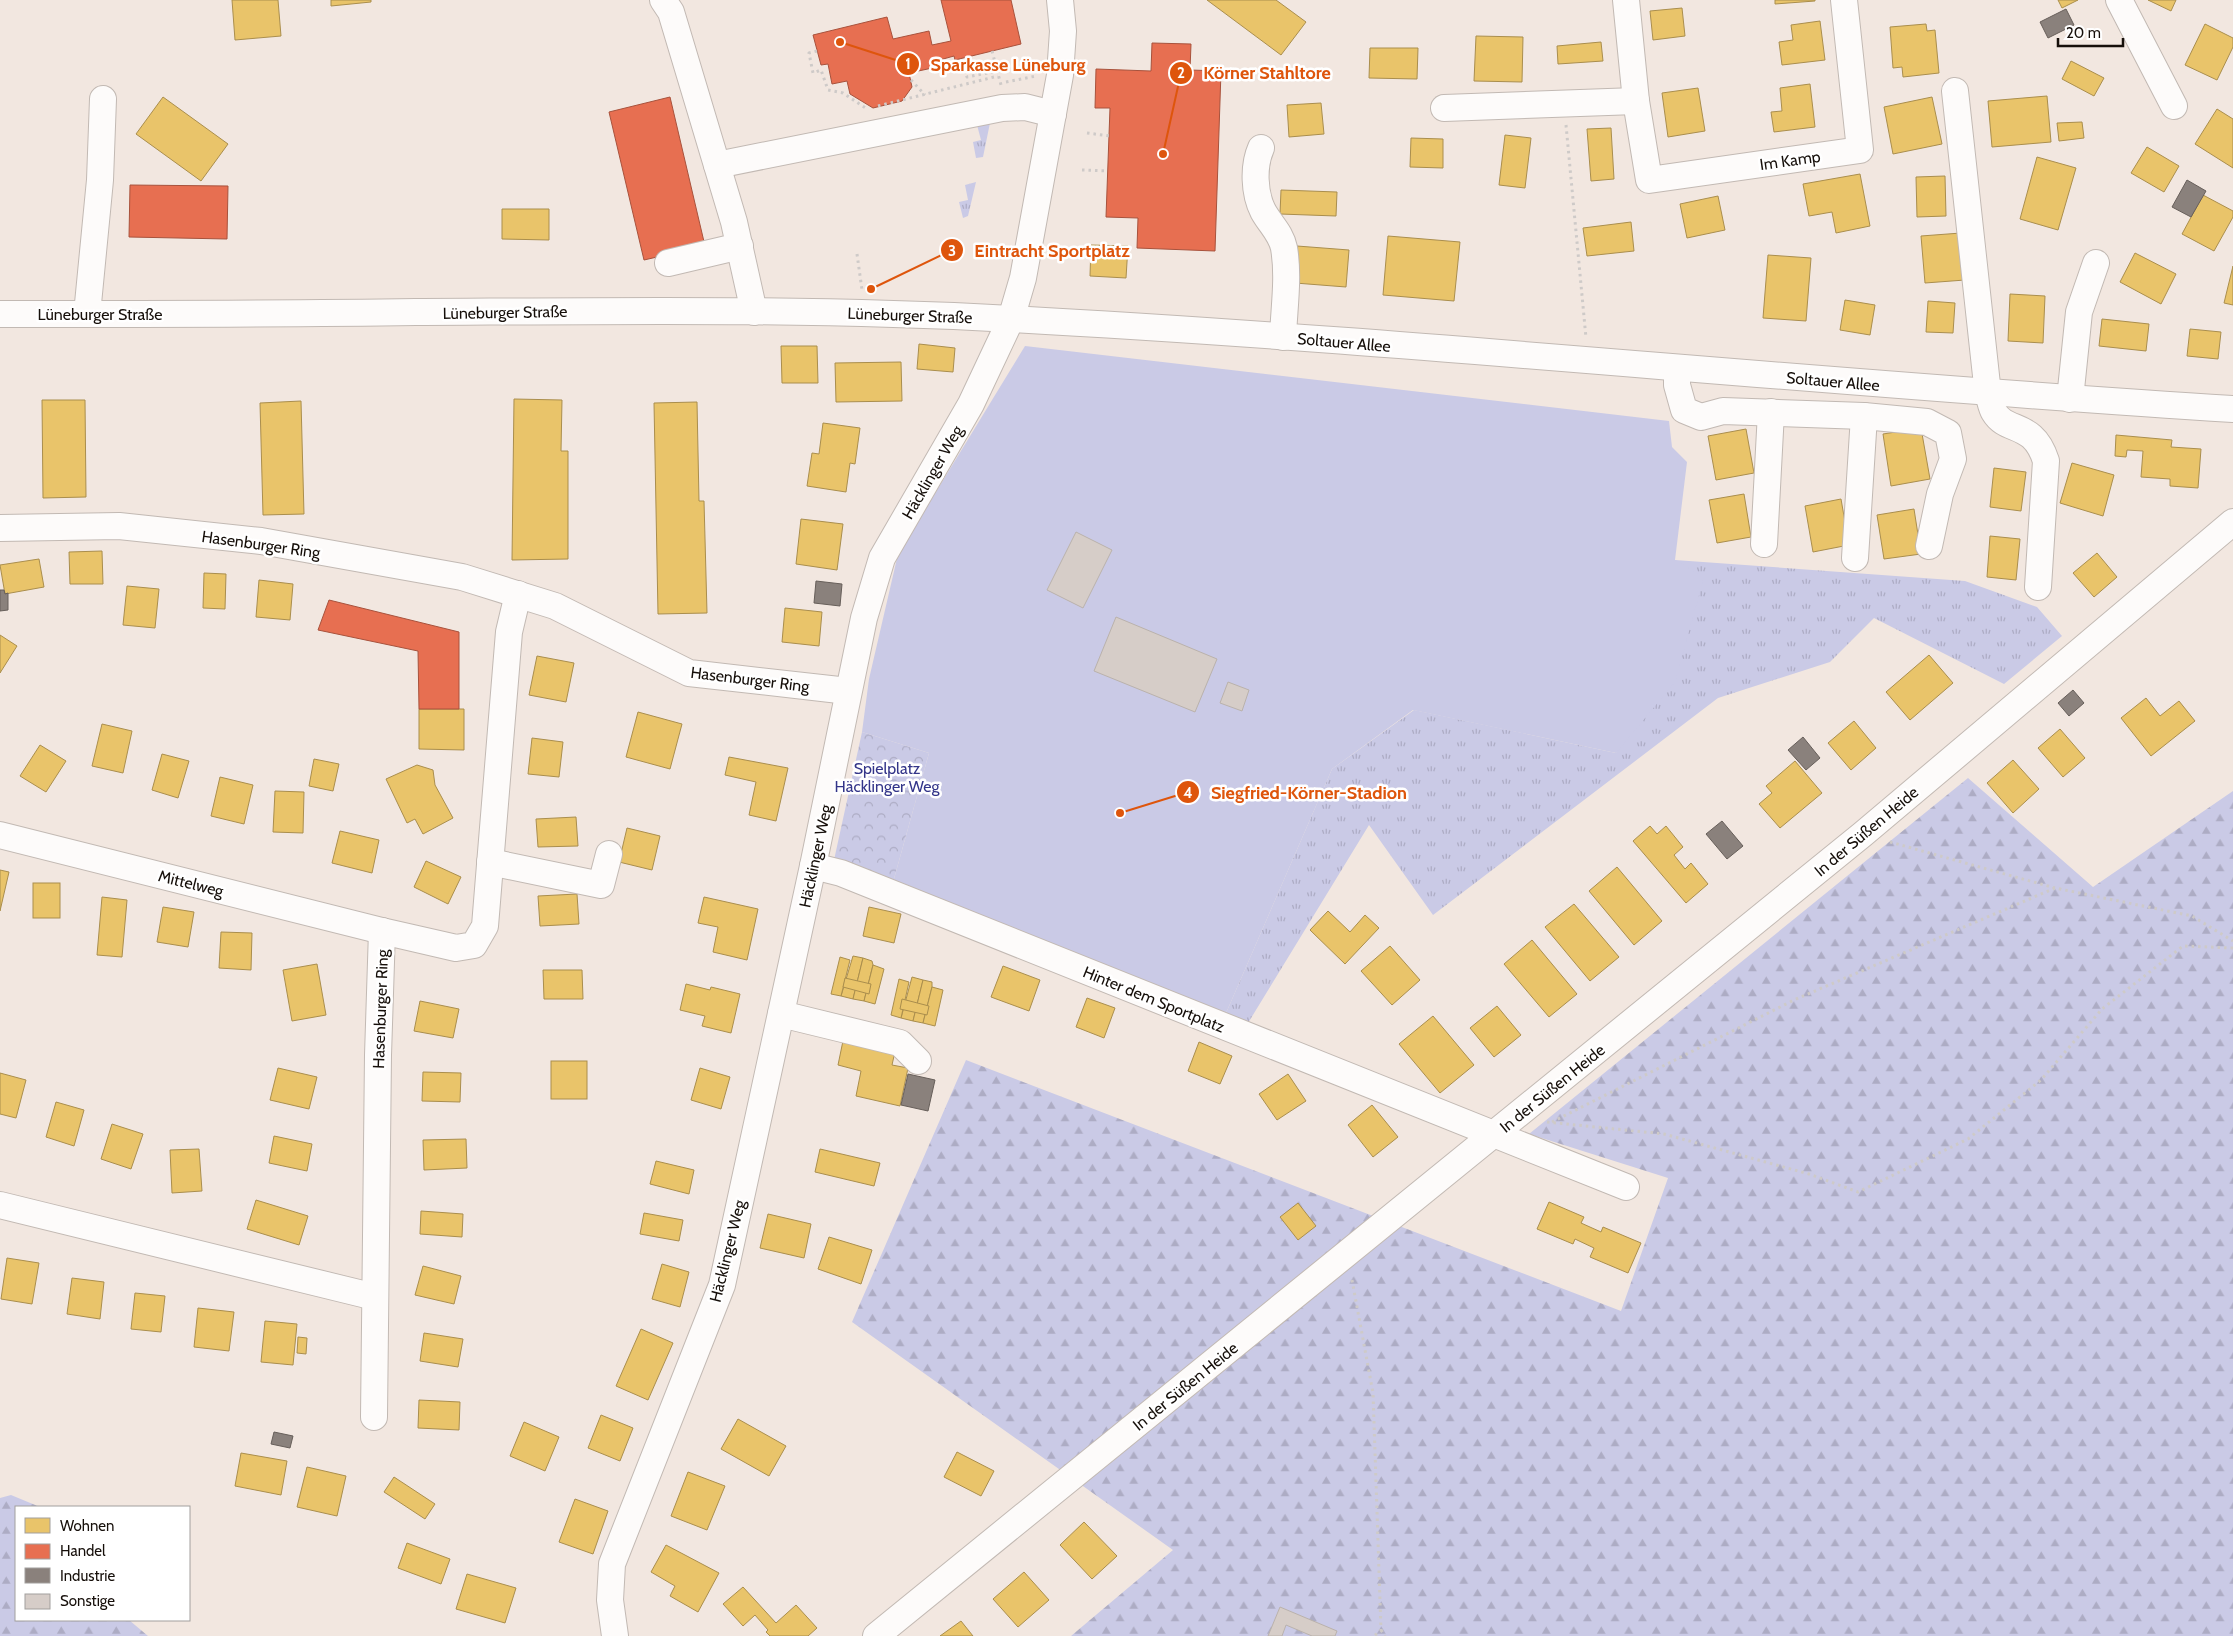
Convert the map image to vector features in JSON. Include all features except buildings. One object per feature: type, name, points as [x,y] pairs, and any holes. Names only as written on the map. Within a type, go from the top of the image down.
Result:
[{"type":"street","points":[[663,0],[671,12],[717,165],[740,246],[754,312]]},
{"type":"street","name":"Häcklinger Weg","points":[[615,1636],[610,1600],[612,1564],[722,1285],[813,866],[864,618],[882,558],[971,404],[1011,319],[1023,278],[1060,75],[1063,31],[1060,0]]},
{"type":"street","name":"Im Kamp","points":[[1626,0],[1636,101],[1649,180],[1860,150],[1844,0]]},
{"type":"street","points":[[2119,0],[2174,106]]},
{"type":"street","points":[[1955,91],[1988,394],[1994,413],[2004,421],[2035,437],[2042,448],[2046,461],[2038,587]]},
{"type":"street","points":[[87,314],[100,180],[103,99]]},
{"type":"street","points":[[1444,108],[1636,101]]},
{"type":"street","points":[[717,165],[1002,108],[1025,107],[1053,114]]},
{"type":"street","points":[[1261,148],[1256,174],[1257,191],[1263,211],[1281,238],[1285,262],[1283,337]]},
{"type":"street","points":[[668,263],[740,246]]},
{"type":"street","points":[[2070,399],[2079,312],[2096,262]]},
{"type":"street","name":"Lüneburger Straße","points":[[0,314],[821,312],[1011,319]]},
{"type":"street","name":"Soltauer Allee","points":[[1011,319],[1283,337],[1988,394],[2233,409]]},
{"type":"street","name":"Soltauer Allee","points":[[1677,369],[1677,385],[1684,410],[1701,417],[1723,412],[1864,416],[1927,422],[1948,434],[1953,459],[1940,494],[1928,546]]},
{"type":"street","points":[[1764,544],[1771,412]]},
{"type":"street","name":"Soltauer Allee","points":[[1855,558],[1864,416]]},
{"type":"street","name":"In der Süßen Heide","points":[[876,1636],[1863,834],[2233,522]]},
{"type":"street","name":"Hasenburger Ring","points":[[0,528],[119,526],[261,541],[462,577],[555,606],[689,673],[848,691]]},
{"type":"street","name":"Hasenburger Ring","points":[[374,1417],[378,1056],[382,931],[456,948],[474,945],[485,926],[508,632],[518,594]]},
{"type":"street","name":"Mittelweg","points":[[0,835],[382,931]]},
{"type":"street","points":[[490,862],[602,885],[609,854]]},
{"type":"street","name":"Hinter dem Sportplatz","points":[[813,866],[841,873],[1494,1135]]},
{"type":"street","points":[[781,1014],[900,1043],[918,1061]]},
{"type":"street","name":"In der Süßen Heide","points":[[1494,1135],[1626,1187]]},
{"type":"street","points":[[0,1205],[375,1298]]},
{"type":"path","points":[[817,51],[808,53],[813,72],[821,70],[828,90],[843,93],[859,102],[865,110],[998,76]]},
{"type":"path","points":[[992,51],[1000,84],[1046,74],[1060,75]]},
{"type":"path","points":[[995,62],[964,69],[967,77],[997,71]]},
{"type":"path","points":[[910,80],[924,95]]},
{"type":"path","points":[[1564,103],[1588,361]]},
{"type":"path","points":[[1087,133],[1110,136]]},
{"type":"path","points":[[1082,170],[1108,172]]},
{"type":"path","points":[[857,254],[862,282]]},
{"type":"path","points":[[1863,834],[2055,888],[2192,916],[2233,941]]},
{"type":"path","points":[[1551,1122],[1794,1000],[2055,888]]},
{"type":"path","points":[[1514,1119],[1664,1134],[1808,1174],[1858,1192],[1968,1139],[2041,1080],[2102,1009],[2184,946],[2233,948]]},
{"type":"path","points":[[1347,1255],[1373,1393],[1381,1630],[1385,1636]]},
{"type":"path","points":[[1374,1636],[1381,1630]]},
{"type":"green space","points":[[990,123],[983,157],[976,158],[973,142],[981,140],[977,125]]},
{"type":"green space","points":[[976,182],[968,216],[963,218],[959,202],[968,200],[965,185]]},
{"type":"green space","points":[[1025,346],[1669,421],[1672,447],[1687,462],[1675,560],[1704,577],[1675,682],[1616,753],[1413,710],[1332,769],[1223,1020],[892,886],[929,753],[862,732],[869,679],[898,554]]},
{"type":"green space","points":[[1675,560],[1965,581],[2037,607],[2062,636],[2004,684],[1874,618],[1830,662],[1718,698],[1433,915],[1369,825],[1245,1028],[1223,1020],[1332,769],[1414,710],[1616,753]]},
{"type":"green space","name":"Spielplatz Häcklinger Weg","points":[[862,732],[929,753],[892,886],[834,860]]},
{"type":"green space","points":[[1968,778],[2093,887],[2233,791],[2233,1636],[1071,1636],[1173,1550],[852,1322],[966,1060],[1621,1311],[1668,1178],[1529,1134]]},
{"type":"green space","points":[[11,1495],[38,1506],[15,1506],[15,1621],[130,1621],[148,1636],[0,1636],[0,1498]]},
{"type":"place","name":"Sparkasse Lüneburg","points":[[840,42]]},
{"type":"place","name":"Körner Stahltore","points":[[1163,154]]},
{"type":"place","name":"Eintracht Sportplatz","points":[[871,289]]},
{"type":"place","name":"Siegfried-Körner-Stadion","points":[[1120,813]]}]
